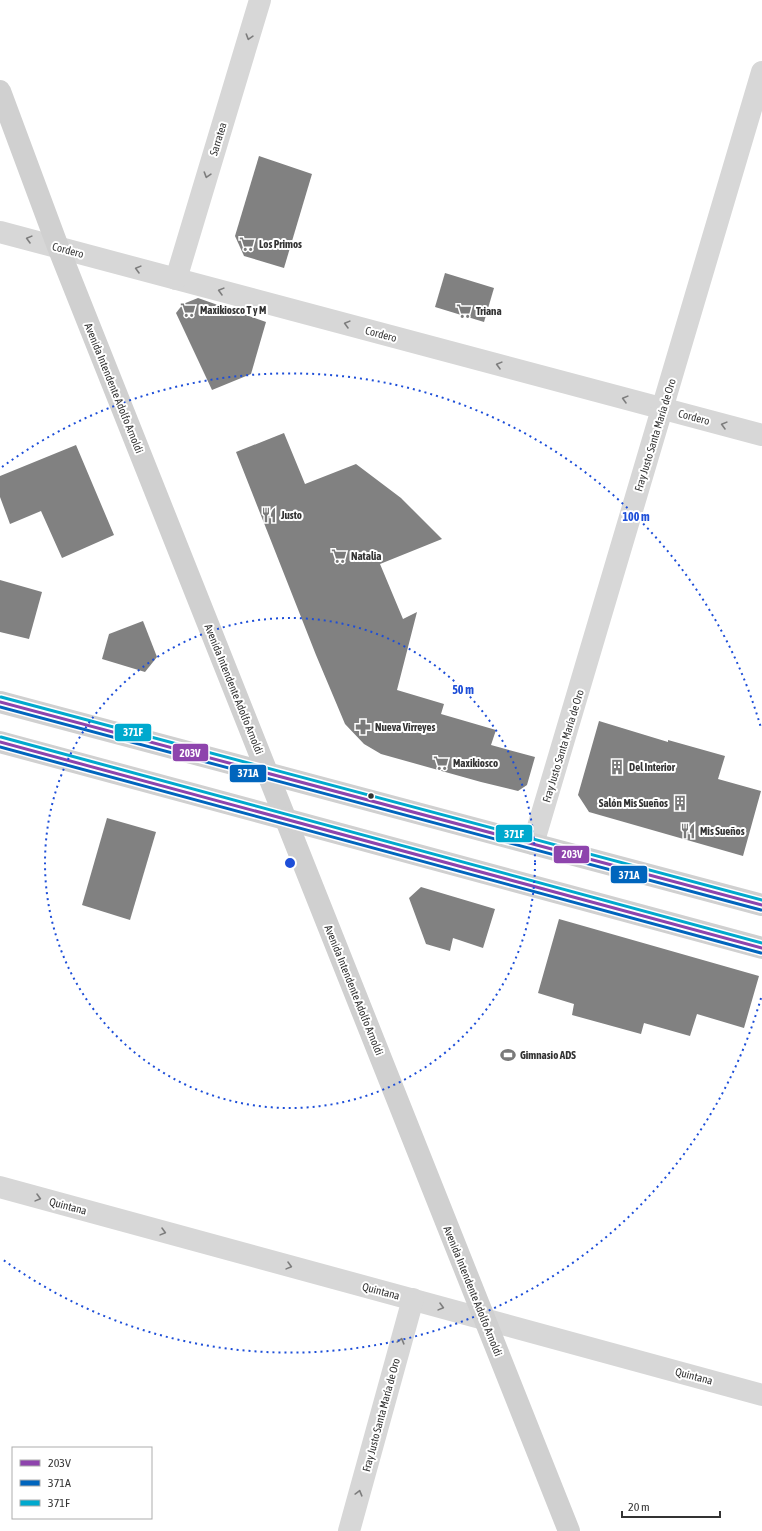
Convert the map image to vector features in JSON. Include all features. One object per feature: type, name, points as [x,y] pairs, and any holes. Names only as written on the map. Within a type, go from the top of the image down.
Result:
[{"type":"main road","name":"Avenida Intendente Adolfo Arnoldi","points":[[0,91],[58,247],[569,1531]]},
{"type":"main road","points":[[0,702],[762,905]]},
{"type":"main road","points":[[0,742],[762,948]]},
{"type":"street","name":"Sarratea","points":[[176,279],[260,0]]},
{"type":"street","name":"Fray Justo Santa María de Oro","points":[[533,844],[762,72]]},
{"type":"street","name":"Cordero","points":[[0,232],[762,435]]},
{"type":"street","name":"Quintana","points":[[0,1188],[762,1395]]},
{"type":"street","name":"Fray Justo Santa María de Oro","points":[[349,1531],[412,1300]]},
{"type":"building","points":[[259,156],[312,174],[284,268],[244,256],[235,236]]},
{"type":"building","points":[[445,273],[494,288],[484,322],[435,307]]},
{"type":"building","points":[[198,298],[266,322],[251,374],[212,390],[176,313],[183,304]]},
{"type":"building","points":[[284,433],[305,484],[356,464],[401,498],[442,539],[380,564],[403,619],[417,612],[397,690],[444,704],[441,714],[496,730],[491,745],[535,757],[527,785],[518,791],[381,754],[364,744],[345,724],[316,655],[236,452]]},
{"type":"building","points":[[76,445],[114,535],[62,558],[41,511],[10,524],[0,497],[0,476]]},
{"type":"building","points":[[0,580],[42,592],[29,639],[0,632]]},
{"type":"building","points":[[143,621],[157,657],[145,672],[102,659],[109,634]]},
{"type":"building","points":[[599,721],[668,742],[668,740],[725,756],[718,779],[761,791],[743,856],[589,812],[578,795]]},
{"type":"building","points":[[107,818],[156,832],[130,920],[82,905]]},
{"type":"building","points":[[421,887],[495,909],[483,948],[453,938],[450,951],[426,944],[409,898]]},
{"type":"building","points":[[559,919],[759,976],[744,1028],[697,1014],[690,1036],[644,1023],[641,1034],[572,1015],[574,1004],[538,993]]},
{"type":"transit line","name":"371F","points":[[1,697],[762,900]]},
{"type":"transit line","name":"203V","points":[[0,702],[762,905]]},
{"type":"transit line","name":"371A","points":[[0,707],[761,910]]},
{"type":"transit line","name":"371F","points":[[1,737],[762,943]]},
{"type":"transit line","name":"203V","points":[[0,742],[762,948]]},
{"type":"transit line","name":"371A","points":[[0,747],[761,953]]},
{"type":"place","name":"Los Primos","points":[[247,244]]},
{"type":"place","name":"Maxikiosco T y M","points":[[188,310]]},
{"type":"place","name":"Triana","points":[[464,311]]},
{"type":"place","name":"Justo","points":[[269,515]]},
{"type":"place","name":"Natalia","points":[[339,556]]},
{"type":"place","name":"Nueva Virreyes","points":[[363,727]]},
{"type":"place","name":"Maxikiosco","points":[[441,763]]},
{"type":"place","name":"Del Interior","points":[[617,767]]},
{"type":"place","name":"Salón Mis Sueños","points":[[680,803]]},
{"type":"place","name":"Mis Sueños","points":[[688,831]]},
{"type":"place","name":"Gimnasio ADS","points":[[508,1055]]}]
